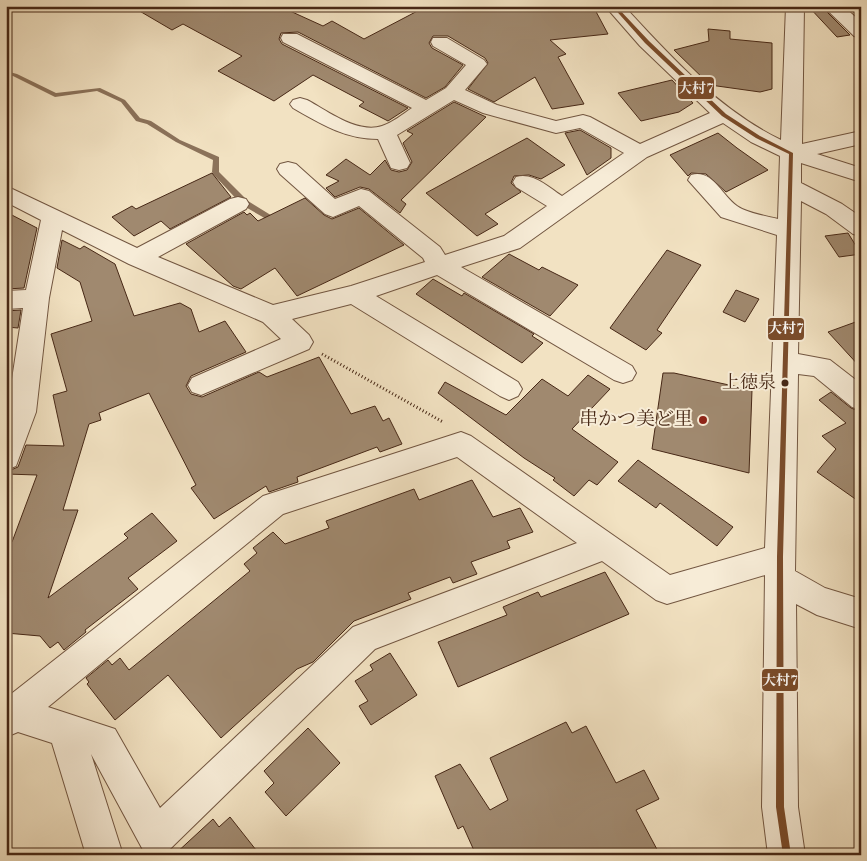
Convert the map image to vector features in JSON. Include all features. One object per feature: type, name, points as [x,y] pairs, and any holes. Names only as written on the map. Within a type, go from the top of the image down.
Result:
[{"type":"street","points":[[614,6],[647,42],[724,115],[758,137],[791,152],[861,175]]},
{"type":"street","points":[[787,855],[780,807],[780,567],[795,6]]},
{"type":"street","points":[[846,15],[861,32]]},
{"type":"street","points":[[290,38],[427,108]]},
{"type":"street","points":[[300,104],[339,126],[362,134],[386,133],[453,92],[477,64],[440,42]]},
{"type":"street","points":[[453,92],[490,109],[556,127],[583,122],[639,152]]},
{"type":"street","points":[[272,315],[354,294],[512,242],[639,152],[724,115]]},
{"type":"street","points":[[386,133],[399,162]]},
{"type":"street","points":[[791,152],[860,137]]},
{"type":"street","points":[[288,169],[333,208],[361,196],[432,253],[438,265],[623,373]]},
{"type":"street","points":[[699,180],[729,212],[788,231]]},
{"type":"street","points":[[524,182],[562,206]]},
{"type":"street","points":[[789,186],[834,209],[861,228]]},
{"type":"street","points":[[10,200],[137,258],[272,315],[300,342],[201,384]]},
{"type":"street","points":[[137,258],[206,229],[238,204]]},
{"type":"street","points":[[7,454],[22,412],[37,298],[53,218]]},
{"type":"street","points":[[354,294],[509,389]]},
{"type":"street","points":[[6,300],[37,298]]},
{"type":"street","points":[[786,363],[821,367],[861,399]]},
{"type":"street","points":[[10,717],[273,504],[461,438],[667,590],[780,567]]},
{"type":"street","points":[[10,717],[103,741],[156,837],[364,638],[606,546]]},
{"type":"street","points":[[780,567],[817,600],[861,614]]},
{"type":"street","points":[[66,731],[105,855]]},
{"type":"path","points":[[300,342],[461,438]]},
{"type":"building","points":[[131,6],[279,6],[323,26],[332,21],[364,39],[427,6],[593,6],[608,34],[550,40],[566,54],[558,57],[584,104],[552,109],[535,77],[494,102],[468,89],[488,63],[485,58],[448,36],[433,36],[429,43],[432,48],[463,65],[445,87],[426,98],[298,32],[281,33],[279,39],[282,44],[408,108],[388,121],[359,106],[364,102],[313,75],[274,101],[218,71],[242,56],[183,24],[172,30]]},
{"type":"building","points":[[808,6],[821,6],[850,35],[837,37]]},
{"type":"building","points":[[708,29],[730,31],[730,39],[772,43],[772,89],[760,92],[710,85],[674,50],[709,41]]},
{"type":"building","points":[[672,80],[693,103],[679,112],[641,121],[618,93]]},
{"type":"building","points":[[454,102],[486,117],[401,200],[406,204],[400,213],[369,189],[360,187],[335,197],[326,188],[339,181],[326,175],[346,159],[370,175],[385,160],[391,170],[399,172],[407,170],[412,162],[403,143],[413,134],[407,131]]},
{"type":"building","points":[[580,130],[611,148],[611,158],[587,175],[565,133]]},
{"type":"building","points":[[718,133],[768,170],[726,192],[706,174],[691,173],[688,176],[670,155]]},
{"type":"building","points":[[527,138],[565,165],[541,179],[529,175],[514,176],[511,183],[521,192],[485,214],[498,224],[477,236],[426,193]]},
{"type":"building","points":[[212,173],[231,197],[170,229],[161,221],[134,236],[112,217],[132,206],[136,209]]},
{"type":"building","points":[[305,198],[324,215],[332,219],[359,208],[404,245],[297,296],[275,268],[241,289],[233,286],[186,244],[244,212],[247,215],[250,213],[258,221]]},
{"type":"building","points":[[6,212],[37,228],[24,288],[6,289]]},
{"type":"building","points":[[848,233],[861,254],[839,257],[825,236]]},
{"type":"building","points":[[62,240],[80,249],[84,246],[115,264],[134,316],[180,303],[191,309],[199,332],[225,321],[246,352],[191,376],[186,386],[191,394],[202,397],[259,372],[267,377],[319,357],[351,414],[375,406],[383,421],[389,418],[402,444],[380,452],[377,447],[297,477],[298,482],[269,492],[266,486],[214,519],[191,488],[196,485],[149,393],[99,413],[101,420],[89,424],[63,510],[78,510],[48,598],[128,538],[124,534],[152,513],[177,541],[128,578],[138,589],[85,630],[86,632],[64,650],[58,642],[50,648],[40,636],[6,633],[6,542],[12,542],[37,475],[6,474],[6,472],[18,467],[26,445],[64,446],[53,395],[67,391],[51,334],[92,321],[80,282],[57,268]]},
{"type":"building","points":[[667,250],[701,265],[657,330],[662,333],[646,350],[610,328]]},
{"type":"building","points":[[509,254],[539,270],[542,267],[578,285],[550,316],[482,277]]},
{"type":"building","points":[[433,279],[462,296],[464,293],[534,334],[532,336],[543,343],[522,363],[416,294]]},
{"type":"building","points":[[736,290],[759,299],[745,322],[723,312]]},
{"type":"building","points":[[21,310],[18,328],[6,327],[6,311]]},
{"type":"building","points":[[861,320],[861,368],[828,332]]},
{"type":"building","name":"串かつ美ど里","points":[[663,373],[674,373],[752,390],[749,473],[652,449]]},
{"type":"building","points":[[588,375],[610,389],[572,429],[618,462],[597,485],[589,480],[574,496],[553,480],[555,478],[524,458],[438,393],[445,382],[506,415],[542,379],[568,396]]},
{"type":"building","points":[[831,392],[851,408],[861,412],[861,503],[817,472],[836,449],[822,436],[846,423],[819,400]]},
{"type":"building","points":[[638,460],[733,527],[717,546],[660,503],[656,508],[618,481]]},
{"type":"building","points":[[472,480],[493,517],[520,508],[533,532],[507,541],[510,548],[471,562],[477,574],[453,583],[450,577],[408,593],[411,599],[354,621],[313,662],[297,669],[221,738],[168,675],[115,720],[87,684],[89,682],[86,678],[108,660],[112,665],[120,658],[129,670],[205,608],[250,571],[244,564],[257,553],[253,548],[273,532],[285,544],[329,528],[326,521],[414,489],[419,500]]},
{"type":"building","points":[[605,572],[629,614],[458,687],[438,642],[507,615],[503,607],[538,592],[541,597]]},
{"type":"building","points":[[390,653],[417,695],[371,725],[359,706],[368,701],[355,681],[373,670],[370,665]]},
{"type":"building","points":[[566,722],[572,733],[586,726],[616,783],[644,770],[659,799],[636,810],[660,855],[476,855],[463,826],[458,829],[435,776],[460,764],[490,810],[508,800],[490,758]]},
{"type":"building","points":[[308,728],[340,763],[286,816],[265,792],[274,783],[264,771]]},
{"type":"building","points":[[230,817],[260,855],[174,855],[213,819],[219,827]]},
{"type":"waterway","points":[[6,73],[15,75],[55,95],[98,89],[123,101],[138,120],[149,122],[178,141],[217,159],[215,172],[245,203],[278,222]]},
{"type":"transit line","name":"大村7","points":[[614,6],[647,42],[724,115],[758,137],[791,153]]},
{"type":"transit line","name":"大村7","points":[[787,855],[780,807],[780,557],[791,153]]},
{"type":"place","name":"上徳泉","points":[[785,383]]},
{"type":"place","name":"串かつ美ど里","points":[[703,420]]}]
